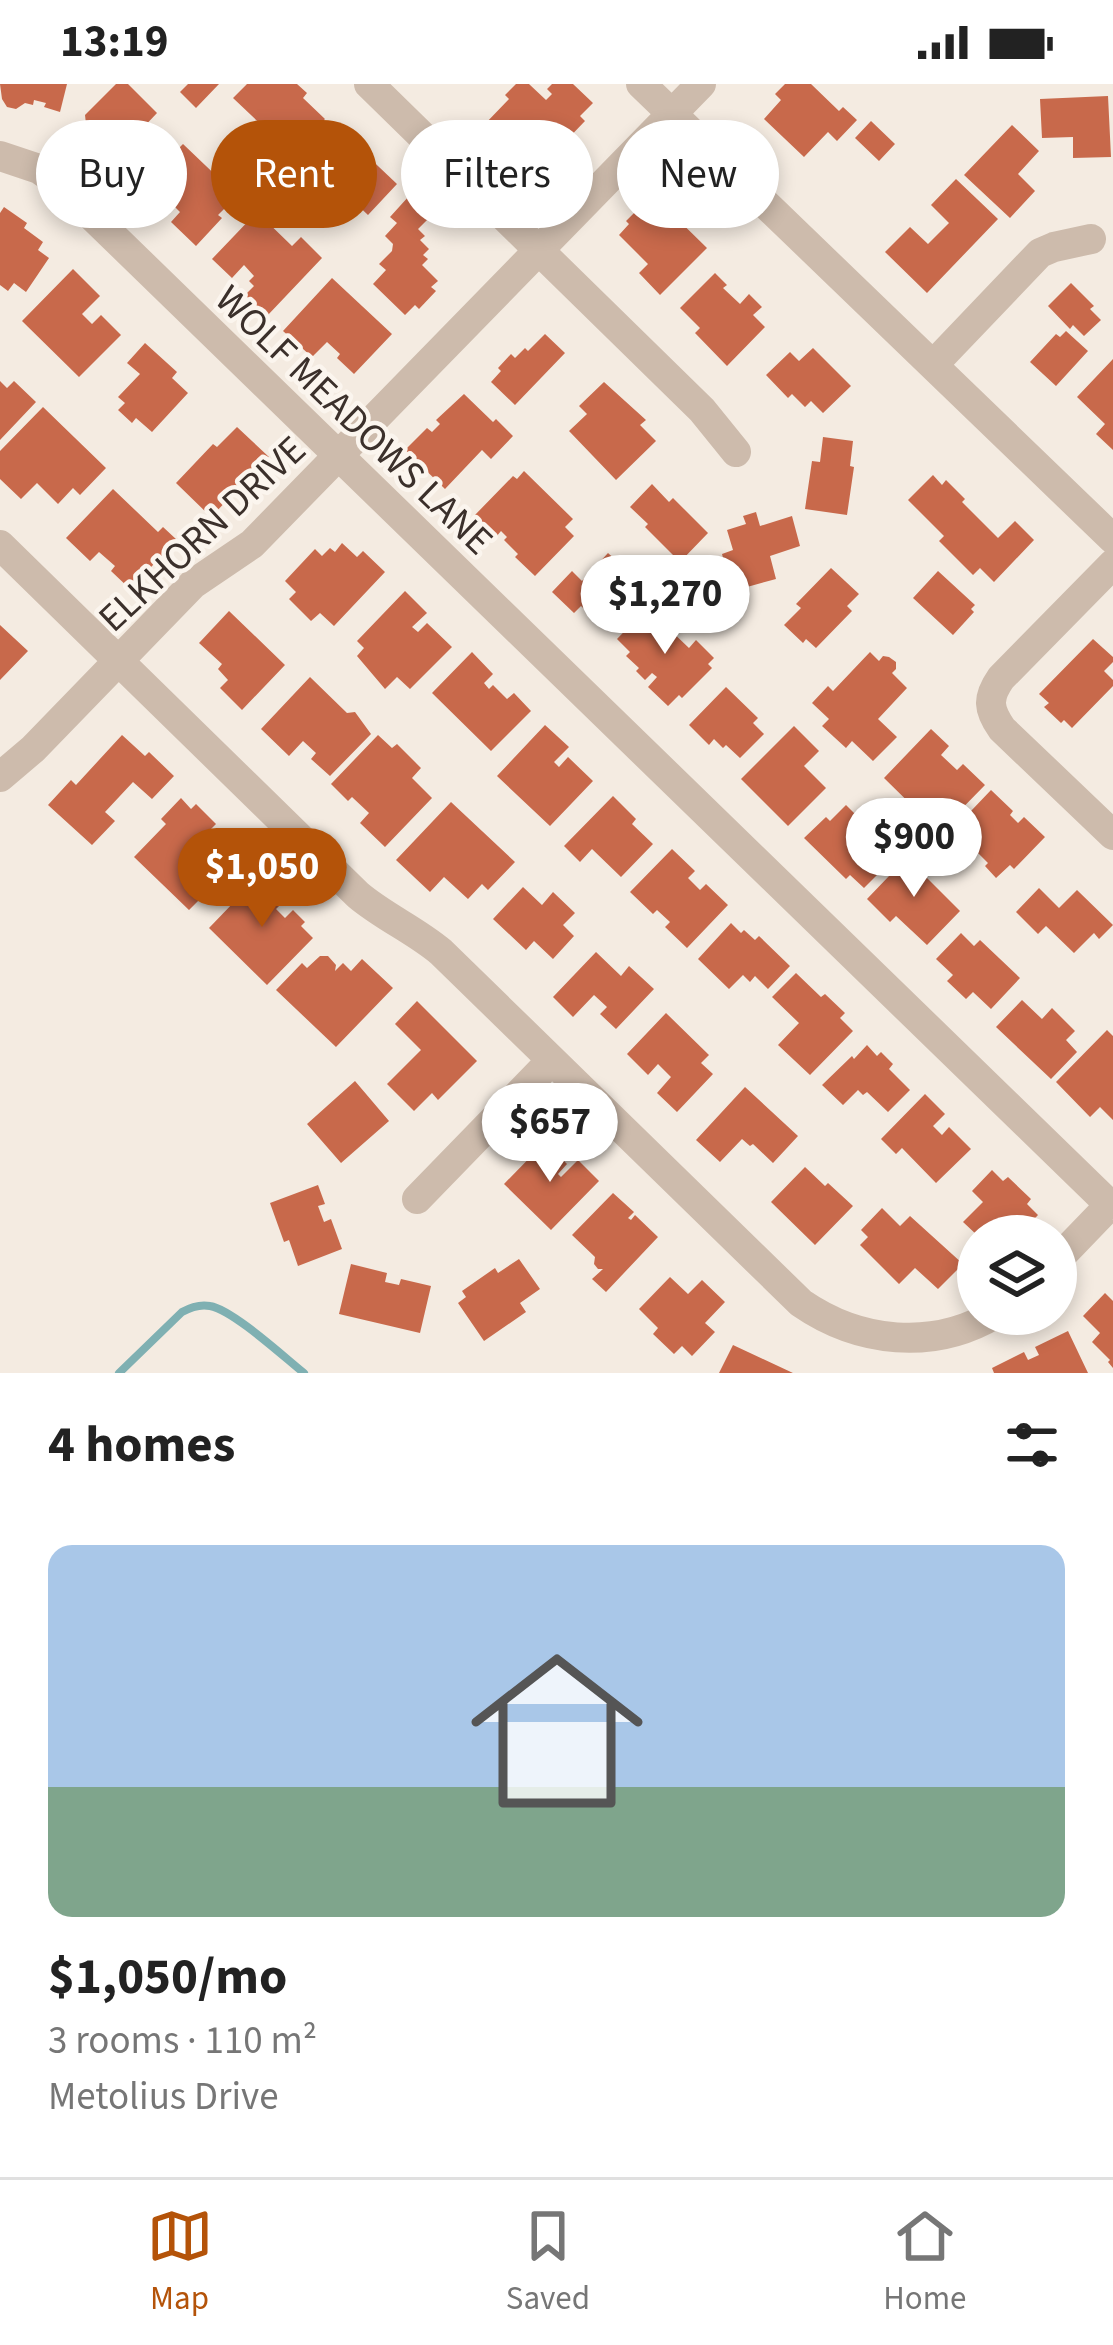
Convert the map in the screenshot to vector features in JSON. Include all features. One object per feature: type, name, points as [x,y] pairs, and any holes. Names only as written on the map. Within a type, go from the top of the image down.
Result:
[{"type":"street","points":[[369,84],[702,410],[736,452]]},
{"type":"street","points":[[641,84],[1113,539]]},
{"type":"street","name":"ELKHORN DRIVE","points":[[0,777],[194,584],[252,544],[701,84]]},
{"type":"street","name":"WOLF MEADOWS LANE","points":[[0,156],[56,181],[1112,1204]]},
{"type":"street","points":[[933,365],[1040,254],[1091,239]]},
{"type":"street","points":[[0,545],[358,895],[441,952],[785,1288],[821,1317],[863,1333],[907,1339],[957,1330]]},
{"type":"street","points":[[1113,564],[1001,678],[989,705],[1002,729],[1113,835]]},
{"type":"street","points":[[416,1199],[550,1062]]},
{"type":"street","points":[[1077,1240],[1112,1204]]},
{"type":"building","points":[[0,84],[67,84],[60,112],[34,100],[33,105],[7,107]]},
{"type":"building","points":[[116,84],[128,84],[157,113],[150,120],[86,120],[85,115]]},
{"type":"building","points":[[188,84],[219,84],[196,108],[180,92]]},
{"type":"building","points":[[247,84],[297,84],[307,93],[303,98],[325,119],[256,120],[233,98]]},
{"type":"building","points":[[516,84],[529,84],[546,100],[552,84],[573,84],[593,103],[580,116],[584,120],[489,120],[509,99],[505,95]]},
{"type":"building","points":[[785,84],[811,84],[839,111],[843,107],[857,120],[837,141],[828,132],[804,157],[779,133],[779,120],[764,119],[781,100],[775,94]]},
{"type":"building","points":[[1108,96],[1111,157],[1073,158],[1073,137],[1042,138],[1040,99]]},
{"type":"building","points":[[871,121],[895,144],[879,161],[855,138]]},
{"type":"building","points":[[1012,125],[1039,151],[1018,174],[1035,191],[1010,218],[964,175]]},
{"type":"building","points":[[187,148],[211,171],[213,228],[196,246],[177,228],[187,228]]},
{"type":"building","points":[[377,165],[397,184],[377,205]]},
{"type":"building","points":[[956,179],[998,219],[927,293],[885,252],[910,227],[928,244],[949,223],[931,205]]},
{"type":"building","points":[[401,205],[401,228],[419,228],[425,236],[420,240],[429,249],[423,255],[428,259],[422,265],[438,281],[431,287],[436,291],[419,309],[415,305],[405,315],[373,284],[386,270],[379,264],[392,251],[393,244],[385,236],[397,223],[390,217]]},
{"type":"building","points":[[4,207],[27,223],[24,228],[43,242],[38,250],[49,258],[26,292],[14,283],[8,291],[0,285],[0,213]]},
{"type":"building","points":[[242,228],[273,228],[292,246],[301,237],[322,258],[267,316],[245,295],[254,286],[249,281],[254,276],[244,265],[232,278],[212,259]]},
{"type":"building","points":[[625,228],[687,228],[707,248],[660,295],[639,273],[648,264],[619,235]]},
{"type":"building","points":[[73,269],[100,296],[82,314],[92,324],[101,315],[121,335],[79,377],[22,321]]},
{"type":"building","points":[[715,273],[740,304],[749,294],[762,307],[753,315],[765,327],[727,366],[695,333],[700,328],[680,308]]},
{"type":"building","points":[[332,278],[392,334],[354,374],[327,342],[312,357],[283,331]]},
{"type":"building","points":[[1071,283],[1101,320],[1084,336],[1048,306]]},
{"type":"building","points":[[1066,331],[1088,351],[1056,386],[1030,362],[1056,334],[1060,337]]},
{"type":"building","points":[[545,334],[565,353],[515,405],[491,382],[511,354],[515,358],[525,348],[528,351]]},
{"type":"building","points":[[145,343],[177,372],[172,378],[188,393],[152,432],[118,410],[125,403],[118,397],[140,374],[127,363]]},
{"type":"building","points":[[813,348],[851,386],[823,413],[811,401],[805,407],[792,394],[788,398],[766,375],[790,352],[799,361]]},
{"type":"building","points":[[1113,359],[1113,450],[1096,434],[1105,424],[1077,397]]},
{"type":"building","points":[[0,381],[7,388],[14,381],[36,402],[0,440]]},
{"type":"building","points":[[604,382],[646,420],[640,425],[656,441],[616,480],[569,431],[587,414],[579,406]]},
{"type":"building","points":[[464,394],[513,436],[491,459],[482,450],[445,489],[405,450],[427,428],[432,432],[440,424],[436,420]]},
{"type":"building","points":[[43,407],[106,468],[80,495],[73,488],[58,504],[37,483],[21,499],[0,479],[0,451]]},
{"type":"building","points":[[237,427],[269,457],[211,517],[176,483],[213,444],[217,447]]},
{"type":"building","points":[[823,437],[853,441],[847,515],[805,509],[812,461],[820,462]]},
{"type":"building","points":[[524,471],[573,519],[565,527],[574,536],[535,576],[515,557],[518,554],[501,531],[496,537],[474,516],[513,476],[517,479]]},
{"type":"building","points":[[933,475],[942,485],[946,480],[998,538],[1015,521],[1034,540],[994,582],[980,568],[973,575],[939,541],[944,536],[908,500]]},
{"type":"building","points":[[652,484],[708,533],[680,562],[630,507]]},
{"type":"building","points":[[113,489],[158,532],[163,527],[177,540],[130,589],[99,552],[90,561],[66,538]]},
{"type":"building","points":[[756,512],[760,526],[792,516],[800,546],[770,556],[776,579],[747,587],[743,572],[728,576],[722,554],[733,550],[727,530],[746,524],[743,516]]},
{"type":"building","points":[[342,543],[357,557],[363,551],[385,572],[334,626],[320,613],[311,621],[289,599],[296,592],[285,581],[315,549],[322,556],[330,548],[335,552]]},
{"type":"building","points":[[608,553],[647,589],[608,631],[581,606],[574,613],[552,592],[572,571],[582,581]]},
{"type":"building","points":[[831,568],[859,594],[847,606],[852,611],[816,648],[784,625],[801,608],[796,604]]},
{"type":"building","points":[[938,571],[975,605],[953,635],[913,598]]},
{"type":"building","points":[[405,591],[427,613],[412,627],[418,632],[427,623],[452,647],[410,689],[397,677],[385,689],[357,656],[364,648],[357,641]]},
{"type":"building","points":[[647,608],[689,648],[696,640],[714,658],[708,664],[712,668],[668,706],[648,687],[657,677],[652,673],[645,680],[617,639]]},
{"type":"building","points":[[229,611],[285,665],[242,710],[220,688],[228,680],[218,669],[222,664],[199,643]]},
{"type":"building","points":[[0,625],[28,651],[0,680]]},
{"type":"building","points":[[1093,639],[1113,657],[1104,671],[1113,686],[1072,728],[1044,707],[1049,703],[1039,694]]},
{"type":"building","points":[[472,652],[493,674],[484,683],[489,689],[493,685],[507,699],[514,693],[531,711],[491,751],[432,693]]},
{"type":"building","points":[[870,652],[879,661],[883,656],[896,662],[892,673],[907,688],[878,719],[897,737],[873,761],[852,741],[846,748],[822,726],[829,719],[812,703],[828,686],[833,691]]},
{"type":"building","points":[[310,677],[347,713],[355,712],[371,734],[330,776],[311,759],[316,753],[303,741],[289,756],[261,729]]},
{"type":"building","points":[[726,687],[758,718],[753,723],[764,734],[740,758],[714,739],[709,745],[689,725]]},
{"type":"building","points":[[545,725],[569,747],[554,762],[559,767],[568,757],[593,781],[550,826],[497,776]]},
{"type":"building","points":[[794,726],[819,751],[804,766],[826,788],[788,826],[741,779]]},
{"type":"building","points":[[931,729],[949,746],[941,755],[957,770],[963,764],[985,785],[939,832],[884,778]]},
{"type":"building","points":[[122,735],[174,776],[152,799],[133,782],[105,812],[115,821],[92,845],[48,805],[71,780],[76,785]]},
{"type":"building","points":[[378,735],[392,748],[397,744],[421,768],[412,778],[432,798],[385,847],[360,823],[369,813],[331,784]]},
{"type":"building","points":[[991,790],[1013,811],[1010,815],[1018,823],[1024,817],[1045,837],[1014,869],[1010,865],[996,878],[985,866],[988,863],[951,832]]},
{"type":"building","points":[[613,796],[653,844],[621,877],[592,849],[580,862],[564,846]]},
{"type":"building","points":[[181,798],[191,809],[196,804],[216,824],[194,846],[202,854],[216,850],[227,861],[209,880],[215,892],[189,910],[134,857],[166,824],[161,819]]},
{"type":"building","points":[[451,802],[515,862],[488,890],[482,884],[468,899],[444,877],[430,892],[396,860]]},
{"type":"building","points":[[846,805],[863,822],[856,830],[857,848],[881,871],[864,888],[850,875],[846,879],[804,838]]},
{"type":"building","points":[[672,849],[695,871],[688,878],[700,890],[706,884],[728,905],[687,948],[665,927],[670,922],[657,910],[653,914],[630,892]]},
{"type":"building","points":[[912,852],[931,872],[926,877],[960,911],[927,945],[896,916],[890,922],[867,899]]},
{"type":"building","points":[[261,874],[286,899],[276,909],[285,918],[293,910],[313,938],[267,985],[209,928]]},
{"type":"building","points":[[523,887],[542,905],[553,892],[575,913],[563,925],[574,936],[553,959],[534,941],[526,950],[493,919]]},
{"type":"building","points":[[1039,888],[1059,908],[1077,890],[1113,925],[1099,939],[1094,933],[1074,953],[1046,926],[1038,934],[1016,912]]},
{"type":"building","points":[[731,923],[755,940],[759,936],[790,966],[768,989],[755,976],[750,982],[743,975],[729,989],[698,959]]},
{"type":"building","points":[[961,933],[974,946],[980,940],[1020,978],[991,1009],[973,992],[966,999],[947,981],[953,975],[936,959]]},
{"type":"building","points":[[596,952],[621,976],[629,966],[654,989],[616,1029],[600,1014],[607,1007],[594,995],[573,1017],[553,997]]},
{"type":"building","points":[[320,956],[328,956],[335,971],[343,963],[351,971],[362,959],[393,988],[336,1047],[276,990],[302,963],[307,968]]},
{"type":"building","points":[[796,973],[845,1013],[840,1018],[853,1031],[810,1075],[778,1045],[799,1023],[772,997]]},
{"type":"building","points":[[1022,1000],[1042,1019],[1052,1008],[1075,1031],[1066,1040],[1077,1052],[1051,1079],[996,1027]]},
{"type":"building","points":[[417,1001],[477,1061],[438,1100],[432,1093],[414,1111],[387,1084],[421,1050],[395,1024]]},
{"type":"building","points":[[666,1013],[709,1055],[701,1063],[713,1074],[677,1112],[657,1093],[671,1077],[658,1064],[648,1075],[627,1054]]},
{"type":"building","points":[[1107,1030],[1113,1036],[1113,1120],[1100,1107],[1090,1117],[1056,1082]]},
{"type":"building","points":[[867,1045],[893,1064],[889,1069],[910,1090],[888,1112],[867,1092],[863,1095],[858,1090],[843,1105],[822,1085]]},
{"type":"building","points":[[355,1081],[389,1121],[341,1163],[307,1124]]},
{"type":"building","points":[[745,1087],[798,1136],[773,1163],[742,1139],[720,1162],[696,1140]]},
{"type":"building","points":[[925,1094],[945,1114],[933,1126],[942,1135],[949,1127],[971,1149],[936,1183],[902,1148],[896,1154],[881,1139]]},
{"type":"building","points":[[545,1142],[567,1164],[558,1174],[561,1177],[578,1160],[599,1181],[551,1230],[504,1184]]},
{"type":"building","points":[[805,1167],[853,1206],[815,1245],[771,1202]]},
{"type":"building","points":[[992,1170],[1003,1181],[1008,1177],[1031,1199],[1027,1204],[1038,1215],[970,1215],[983,1202],[972,1191]]},
{"type":"building","points":[[318,1185],[325,1204],[318,1206],[324,1222],[331,1219],[342,1249],[298,1266],[270,1203]]},
{"type":"building","points":[[613,1193],[634,1212],[628,1218],[635,1215],[658,1237],[606,1292],[592,1279],[603,1269],[598,1269],[595,1257],[572,1235]]},
{"type":"building","points":[[882,1208],[900,1226],[910,1216],[957,1259],[957,1270],[938,1289],[915,1268],[899,1284],[860,1245],[868,1237],[861,1230]]},
{"type":"building","points":[[519,1259],[540,1289],[520,1303],[526,1312],[484,1341],[458,1303],[466,1297],[462,1291],[495,1268],[498,1273]]},
{"type":"building","points":[[351,1264],[387,1273],[385,1282],[399,1285],[401,1279],[431,1286],[420,1333],[339,1314]]},
{"type":"building","points":[[670,1277],[688,1294],[702,1280],[725,1302],[705,1323],[715,1332],[692,1356],[682,1346],[674,1354],[653,1334],[658,1328],[639,1309]]},
{"type":"building","points":[[1105,1293],[1113,1301],[1113,1368],[1092,1342],[1100,1333],[1083,1316]]},
{"type":"building","points":[[1070,1335],[1088,1373],[994,1373],[992,1368],[1024,1352],[1028,1360],[1039,1355],[1035,1347]]},
{"type":"building","points":[[733,1345],[793,1373],[719,1373]]},
{"type":"waterway","points":[[119,1373],[182,1312],[203,1305],[232,1316],[304,1373]]}]
